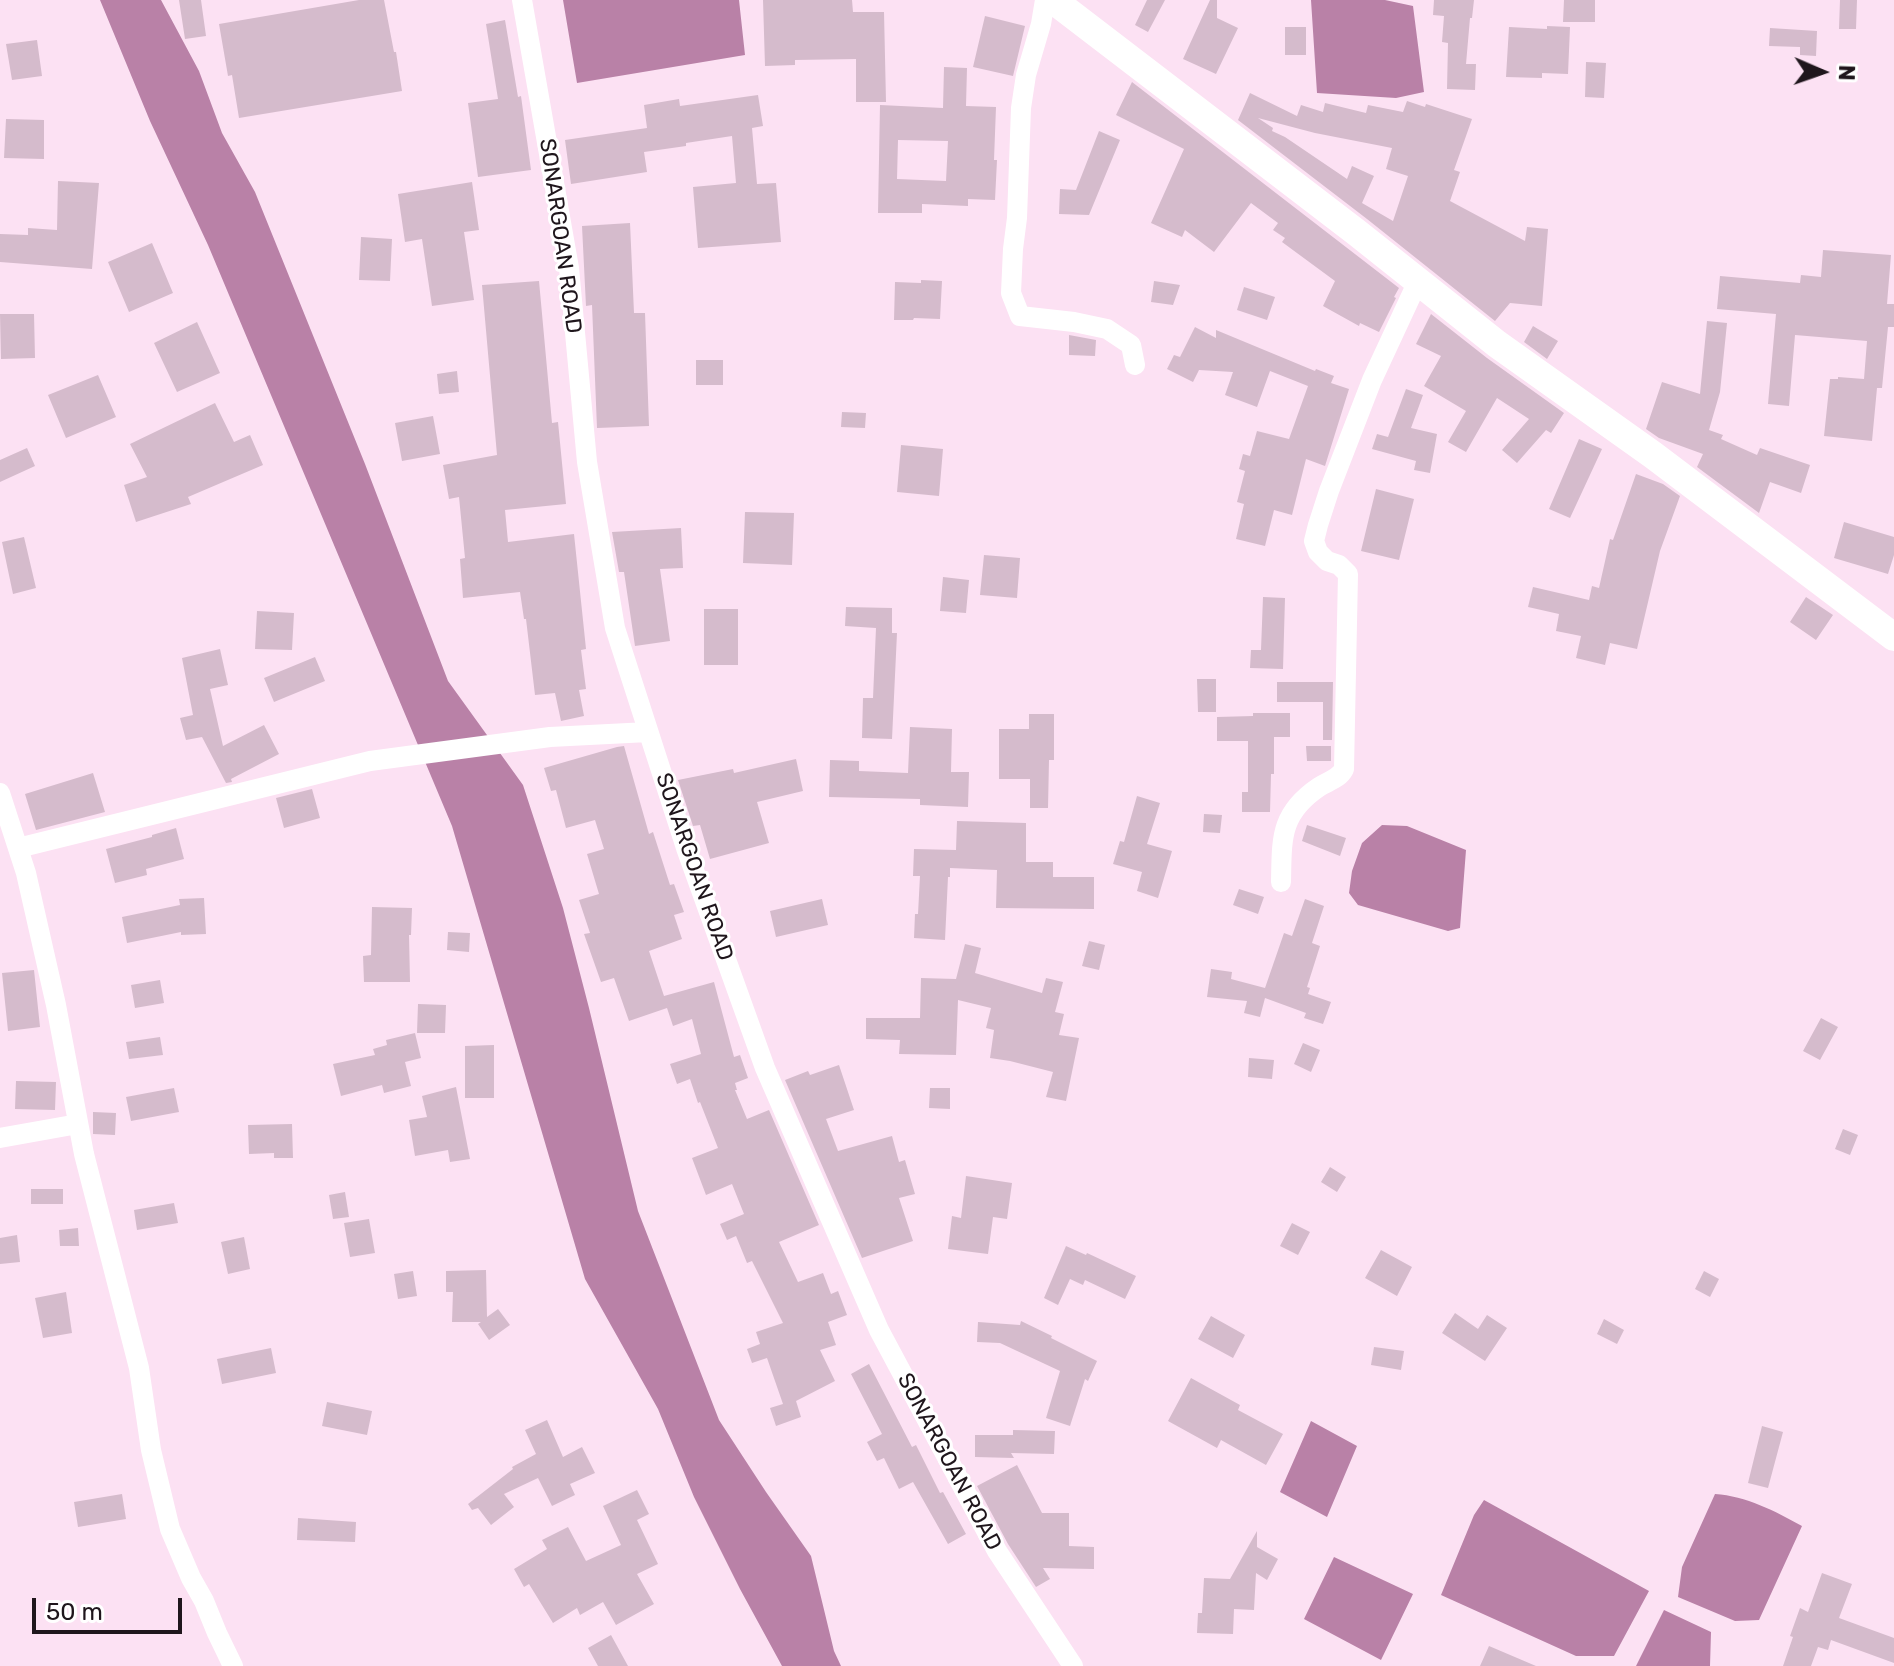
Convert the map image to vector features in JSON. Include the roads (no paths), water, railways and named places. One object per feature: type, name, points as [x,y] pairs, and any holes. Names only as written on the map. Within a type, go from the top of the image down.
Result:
[{"type":"main road","points":[[1053,0],[1497,344],[1653,455],[1894,637]]},
{"type":"street","name":"SONARGOAN ROAD","points":[[522,0],[569,268],[587,462],[612,613],[686,848],[765,1068],[879,1330],[997,1551],[1073,1666]]},
{"type":"street","points":[[1045,0],[1021,108],[1011,293],[1020,316],[1107,329],[1131,345],[1135,365]]},
{"type":"street","points":[[1281,882],[1284,827],[1295,809],[1317,789],[1341,775],[1344,769],[1348,574],[1339,565],[1327,561],[1318,552],[1314,541],[1329,491],[1372,380],[1418,281]]},
{"type":"street","points":[[18,848],[370,761],[550,737],[648,732]]},
{"type":"street","points":[[0,793],[26,873],[56,1005],[84,1154],[139,1368],[151,1450],[170,1529],[233,1666]]},
{"type":"street","points":[[0,1138],[78,1124]]}]
